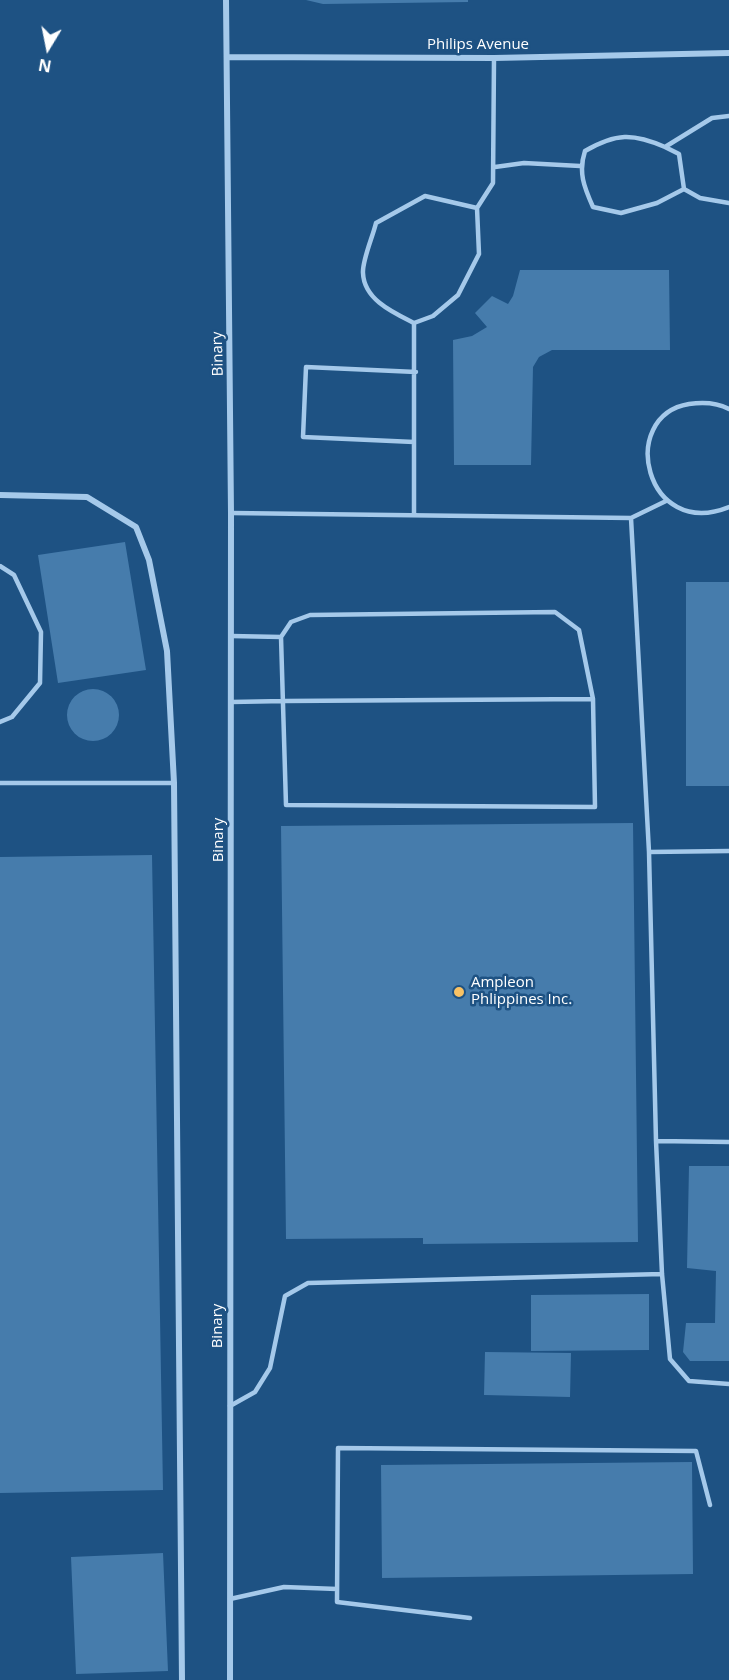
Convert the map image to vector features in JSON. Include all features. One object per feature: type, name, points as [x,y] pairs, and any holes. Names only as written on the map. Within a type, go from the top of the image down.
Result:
[{"type":"street","name":"Binary","points":[[226,0],[231,513],[230,1680]]},
{"type":"street","name":"Philips Avenue","points":[[227,57],[494,58],[729,53]]},
{"type":"street","points":[[0,495],[87,497],[135,527],[149,560],[167,651],[174,783],[182,1680]]},
{"type":"lane","points":[[477,208],[425,196],[376,223],[363,273],[372,294],[386,309],[414,323],[433,316],[458,295],[479,254],[477,208],[493,183],[495,167],[494,58]]},
{"type":"lane","points":[[665,147],[712,118],[729,116]]},
{"type":"lane","points":[[625,136],[642,136],[679,154],[684,189],[657,203],[621,213],[593,207],[584,186],[580,166],[585,151],[601,142],[625,136]]},
{"type":"lane","points":[[495,167],[524,163],[580,166]]},
{"type":"lane","points":[[684,189],[700,198],[729,203]]},
{"type":"lane","points":[[414,323],[416,372],[414,514]]},
{"type":"lane","points":[[414,442],[303,437],[306,367],[416,372]]},
{"type":"lane","points":[[729,410],[703,402],[684,405],[666,415],[654,430],[647,448],[647,468],[654,486],[666,501],[681,510],[698,514],[716,513],[729,507]]},
{"type":"lane","points":[[231,513],[631,518],[666,501]]},
{"type":"lane","points":[[631,518],[649,852],[656,1141],[662,1274],[670,1359],[689,1381],[729,1384]]},
{"type":"lane","points":[[0,566],[14,575],[41,632],[40,683],[12,717],[0,722]]},
{"type":"lane","points":[[555,612],[579,630],[593,699],[595,807],[286,805],[282,637],[291,622],[310,615],[555,612]]},
{"type":"lane","points":[[231,636],[282,637]]},
{"type":"lane","points":[[231,702],[593,699]]},
{"type":"lane","points":[[0,783],[174,783]]},
{"type":"lane","points":[[649,852],[729,850]]},
{"type":"lane","points":[[656,1141],[729,1142]]},
{"type":"lane","points":[[230,1406],[255,1392],[270,1368],[285,1296],[308,1283],[662,1274]]},
{"type":"lane","points":[[470,1618],[337,1602],[339,1448],[696,1451],[710,1505]]},
{"type":"lane","points":[[230,1599],[284,1587],[337,1589]]},
{"type":"building","points":[[306,0],[468,0],[468,2],[323,4]]},
{"type":"building","points":[[520,270],[669,270],[670,350],[552,350],[539,357],[533,367],[531,465],[454,465],[453,340],[472,336],[487,327],[475,313],[492,296],[508,304],[513,296]]},
{"type":"building","points":[[125,542],[146,670],[58,683],[38,555]]},
{"type":"building","points":[[686,582],[729,582],[729,786],[686,786]]},
{"type":"building","points":[[88,689],[98,689],[107,693],[115,701],[119,715],[115,729],[107,737],[98,741],[88,741],[79,737],[71,729],[67,720],[67,710],[71,701],[79,693]]},
{"type":"building","name":"Ampleon Phlippines Inc.","points":[[633,823],[638,1242],[423,1244],[423,1238],[286,1239],[281,826]]},
{"type":"building","points":[[152,855],[163,1490],[0,1493],[0,857]]},
{"type":"building","points":[[689,1166],[729,1166],[729,1361],[690,1361],[683,1352],[686,1323],[715,1323],[716,1271],[687,1268]]},
{"type":"building","points":[[649,1294],[649,1350],[531,1351],[531,1295]]},
{"type":"building","points":[[485,1352],[571,1353],[570,1397],[484,1395]]},
{"type":"building","points":[[692,1462],[693,1574],[382,1578],[381,1465]]},
{"type":"building","points":[[163,1553],[168,1671],[76,1674],[71,1557]]},
{"type":"place","name":"Ampleon Phlippines Inc.","points":[[459,992]]}]
